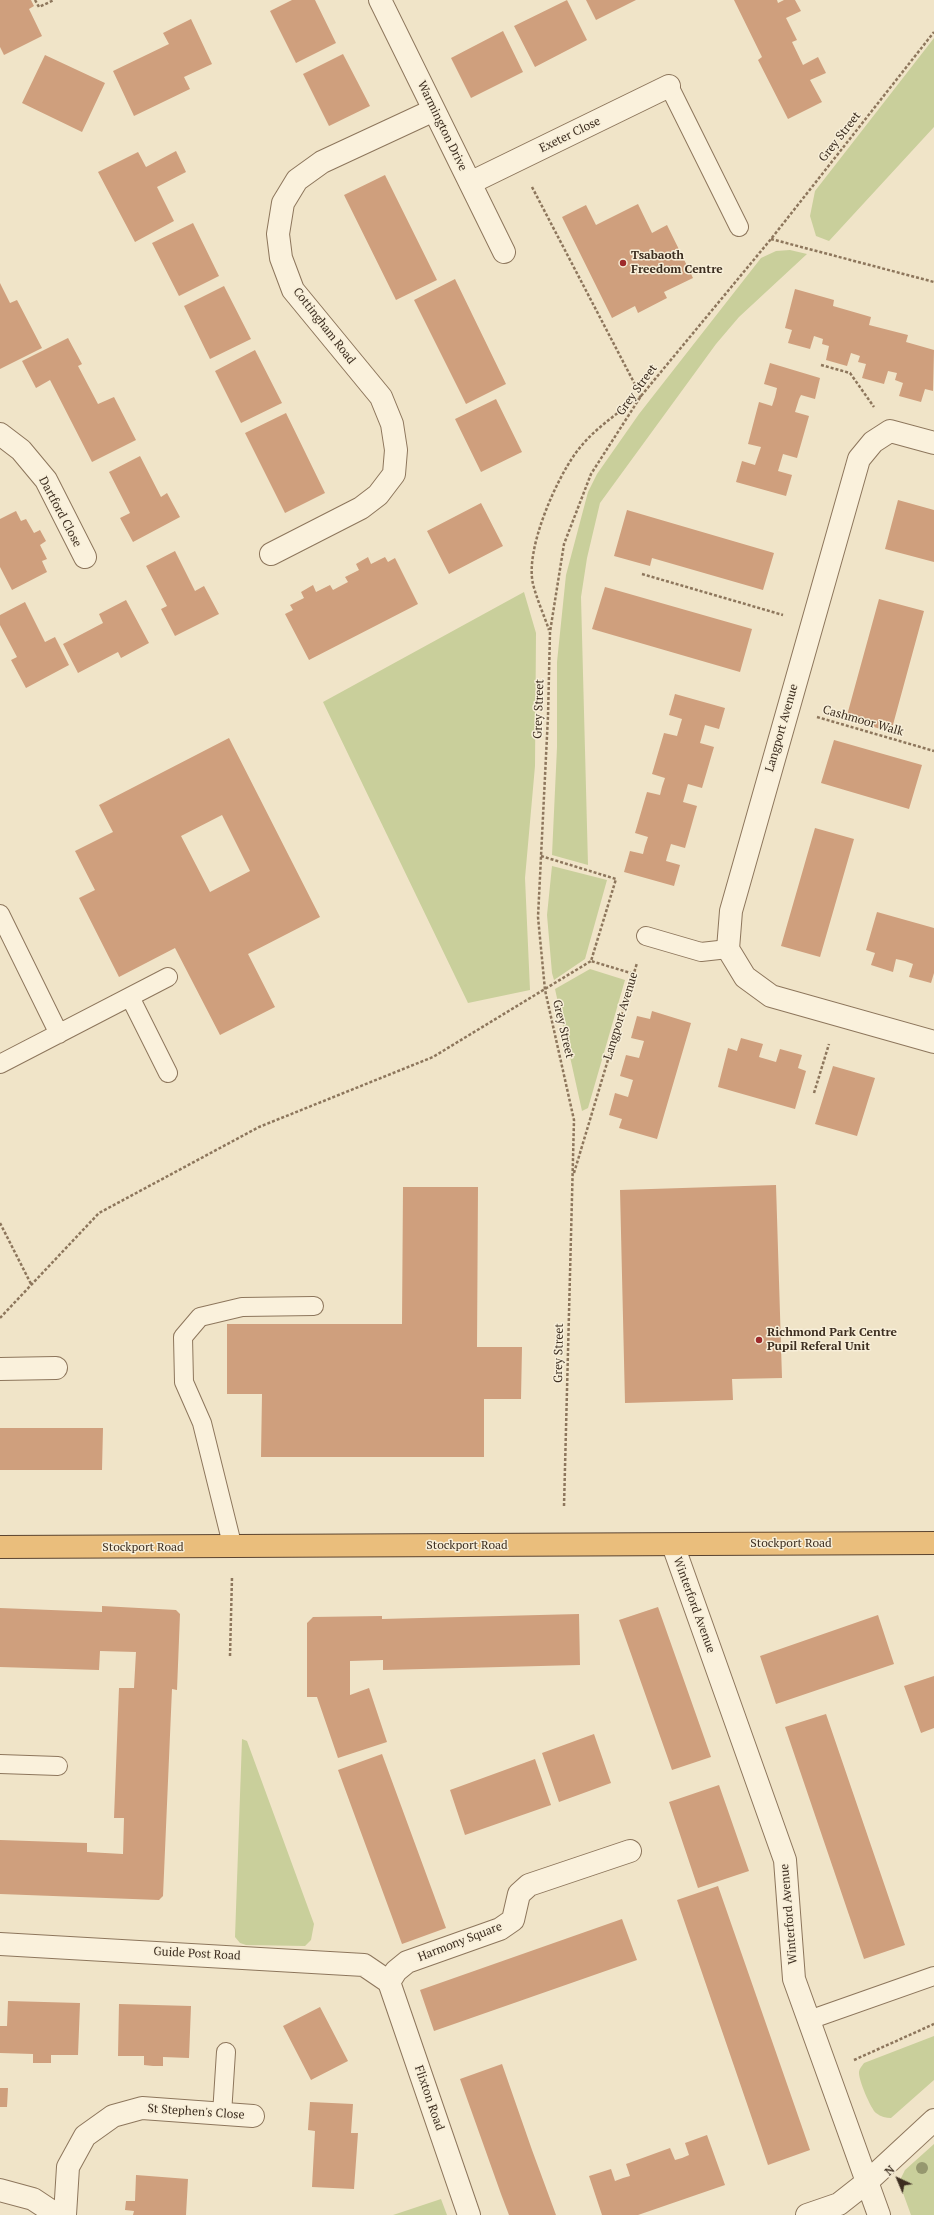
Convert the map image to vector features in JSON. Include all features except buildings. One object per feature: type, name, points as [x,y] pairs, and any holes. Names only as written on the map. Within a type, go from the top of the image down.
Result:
[{"type":"highway","name":"Stockport Road","points":[[0,1547],[233,1548],[934,1543]]},
{"type":"street","name":"Warmington Drive","points":[[380,0],[504,252]]},
{"type":"street","name":"Exeter Close","points":[[470,183],[669,86]]},
{"type":"street","name":"Cottingham Road","points":[[271,554],[361,508],[378,495],[394,474],[396,450],[392,424],[381,397],[293,290],[281,258],[278,234],[283,203],[297,180],[322,162],[434,110]]},
{"type":"street","points":[[890,431],[934,442]]},
{"type":"street","name":"Langport Avenue","points":[[728,949],[731,911],[859,459],[873,442],[890,431]]},
{"type":"street","name":"Dartford Close","points":[[0,434],[20,450],[46,480],[85,557]]},
{"type":"street","points":[[728,949],[745,977],[770,996],[934,1042]]},
{"type":"street","points":[[0,1369],[56,1368]]},
{"type":"street","name":"Winterford Avenue","points":[[672,1545],[785,1860],[794,1979],[879,2215]]},
{"type":"street","name":"Harmony Square","points":[[389,1982],[396,1971],[407,1962],[500,1929],[513,1920],[519,1894],[529,1885],[630,1851]]},
{"type":"street","name":"Guide Post Road","points":[[0,1944],[364,1965],[389,1982]]},
{"type":"street","name":"Flixton Road","points":[[389,1982],[469,2215]]},
{"type":"street","name":"St Stephen's Close","points":[[64,2215],[68,2167],[85,2136],[113,2116],[142,2108],[253,2116]]},
{"type":"street","points":[[807,2215],[840,2204],[867,2182],[934,2120]]},
{"type":"street","points":[[0,2190],[33,2199],[57,2215]]},
{"type":"lane","points":[[669,86],[739,227]]},
{"type":"lane","points":[[0,914],[59,1034]]},
{"type":"lane","points":[[646,936],[701,952],[728,949]]},
{"type":"lane","points":[[0,1064],[168,977]]},
{"type":"lane","points":[[130,997],[168,1073]]},
{"type":"lane","points":[[233,1548],[202,1423],[184,1382],[183,1338],[200,1317],[242,1308],[314,1306]]},
{"type":"lane","points":[[0,1764],[58,1766]]},
{"type":"lane","points":[[809,2020],[934,1976]]},
{"type":"lane","points":[[222,2114],[226,2052]]},
{"type":"path","points":[[35,0],[39,7],[54,0]]},
{"type":"path","name":"Grey Street","points":[[564,1506],[574,1120],[545,990],[538,916],[542,856],[550,632],[564,544],[591,474],[641,396],[772,239],[934,32]]},
{"type":"path","points":[[529,181],[641,396],[605,423],[575,454],[551,498],[533,549],[533,583],[550,632]]},
{"type":"path","points":[[772,239],[934,282]]},
{"type":"path","points":[[821,365],[850,373],[890,431]]},
{"type":"path","points":[[642,574],[812,623]]},
{"type":"path","name":"Cashmoor Walk","points":[[788,709],[934,751]]},
{"type":"path","points":[[0,1318],[98,1212],[259,1127],[433,1057],[591,961],[616,879],[542,856]]},
{"type":"path","name":"Langport Avenue","points":[[573,1177],[646,936]]},
{"type":"path","points":[[591,961],[634,974]]},
{"type":"path","points":[[814,1093],[838,1015]]},
{"type":"path","points":[[0,1223],[31,1284]]},
{"type":"path","points":[[230,1656],[233,1548]]},
{"type":"path","points":[[848,2063],[934,2024]]},
{"type":"green space","points":[[934,38],[934,127],[829,241],[816,236],[810,216],[815,191]]},
{"type":"green space","points":[[790,250],[807,254],[739,317],[716,344],[600,503],[587,558],[581,597],[588,865],[552,855],[557,747],[557,662],[566,575],[588,492],[597,474],[639,414],[761,258],[776,251]]},
{"type":"green space","points":[[524,592],[536,633],[535,766],[525,878],[530,990],[468,1003],[323,702]]},
{"type":"green space","points":[[552,866],[607,880],[585,959],[554,980],[552,973],[547,915]]},
{"type":"green space","points":[[590,969],[625,980],[588,1108],[582,1111],[555,989]]},
{"type":"green space","points":[[242,1739],[247,1741],[314,1924],[311,1940],[305,1946],[246,1945],[240,1943],[235,1937]]},
{"type":"green space","points":[[934,2036],[934,2080],[891,2118],[884,2117],[876,2113],[865,2094],[859,2076],[859,2072],[864,2063]]},
{"type":"green space","points":[[934,2144],[934,2215],[911,2215],[899,2182],[905,2170]]},
{"type":"green space","points":[[441,2199],[447,2215],[393,2215]]},
{"type":"place","name":"Tsabaoth Freedom Centre","points":[[623,263]]},
{"type":"place","name":"Richmond Park Centre Pupil Referal Unit","points":[[759,1340]]}]
